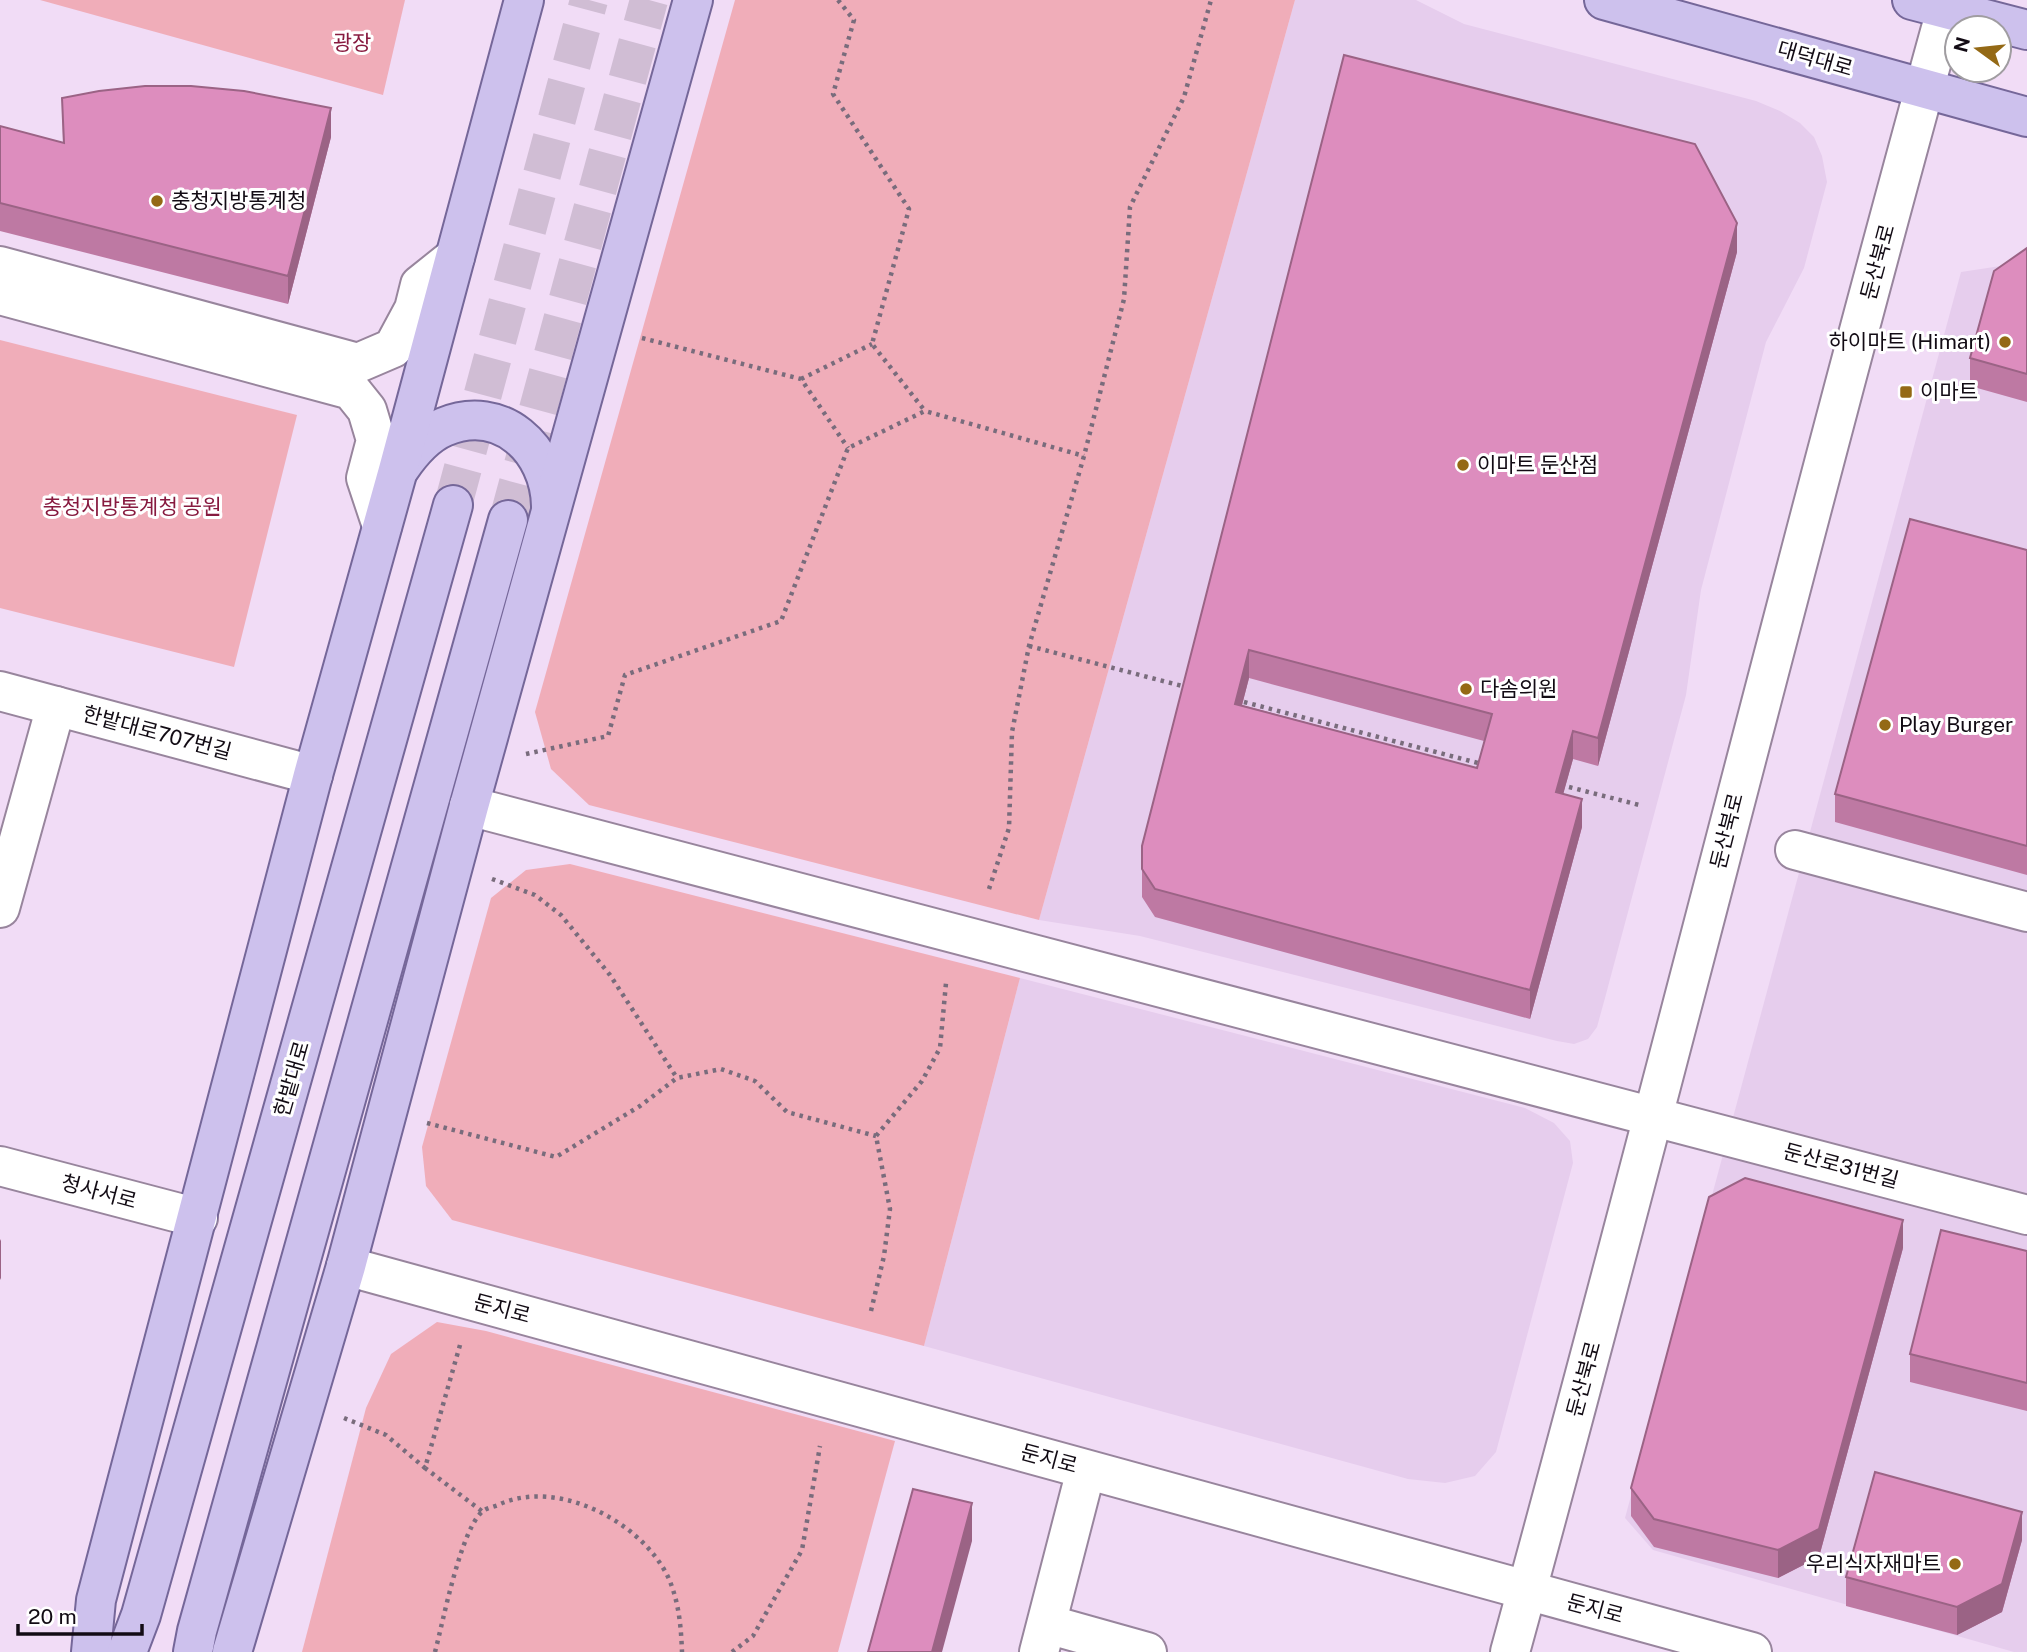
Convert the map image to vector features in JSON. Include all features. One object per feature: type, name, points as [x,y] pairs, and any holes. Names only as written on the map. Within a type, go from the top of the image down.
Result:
[{"type":"main road","points":[[91,1652],[96,1600],[313,775],[524,0]]},
{"type":"main road","points":[[232,1652],[346,1266],[469,806],[693,0]]},
{"type":"main road","name":"대덕대로","points":[[1604,0],[2027,117]]},
{"type":"main road","points":[[1939,2],[2027,30]]},
{"type":"main road","points":[[398,470],[423,441],[444,427],[468,421],[493,423],[516,433],[535,450],[547,471],[551,511]]},
{"type":"main road","name":"한밭대로","points":[[127,1652],[141,1615],[453,505]]},
{"type":"main road","points":[[193,1652],[508,520]]},
{"type":"street","name":"둔산북로","points":[[1510,1652],[1924,89],[1939,2]]},
{"type":"street","points":[[0,267],[358,363],[393,348],[414,309],[420,285],[456,257]]},
{"type":"street","points":[[0,295],[351,390],[367,410],[376,440],[366,478],[382,527]]},
{"type":"street","name":"한밭대로707번길","points":[[0,691],[313,775]]},
{"type":"street","points":[[0,908],[56,706]]},
{"type":"street","name":"둔산로31번길","points":[[469,806],[2027,1215]]},
{"type":"street","points":[[1795,850],[2027,912]]},
{"type":"street","name":"청사서로","points":[[0,1166],[198,1219]]},
{"type":"street","name":"둔지로","points":[[346,1266],[1752,1652]]},
{"type":"street","points":[[1086,1470],[1043,1638],[1147,1652]]},
{"type":"path","points":[[639,338],[801,379],[872,344],[909,209],[833,94],[854,20],[838,0]]},
{"type":"path","points":[[989,889],[1009,828],[1012,732],[1030,646],[1084,456],[1124,299],[1130,207],[1184,97],[1211,0]]},
{"type":"path","points":[[872,344],[925,411],[1084,456]]},
{"type":"path","points":[[801,379],[848,448]]},
{"type":"path","points":[[526,754],[608,736],[625,676],[781,621],[848,448],[925,411]]},
{"type":"path","points":[[1030,646],[1186,687]]},
{"type":"path","points":[[1244,702],[1482,764]]},
{"type":"path","points":[[1569,787],[1643,806]]},
{"type":"path","points":[[482,875],[535,895],[561,915],[610,975],[677,1078]]},
{"type":"path","points":[[876,1136],[922,1081],[940,1048],[946,983]]},
{"type":"path","points":[[421,1121],[556,1157],[640,1106],[677,1078],[721,1069],[755,1081],[787,1112],[876,1136]]},
{"type":"path","points":[[871,1311],[884,1256],[890,1209],[876,1136]]},
{"type":"path","points":[[425,1468],[460,1345]]},
{"type":"path","points":[[342,1417],[386,1434],[483,1512]]},
{"type":"path","points":[[732,1652],[753,1636],[802,1550],[820,1446]]},
{"type":"path","points":[[435,1652],[468,1531],[483,1512],[509,1499],[541,1494],[574,1501],[608,1517],[645,1545],[668,1577],[680,1611],[682,1652]]},
{"type":"shaded area","name":"이마트 둔산점","points":[[1295,0],[1416,0],[1464,24],[1756,101],[1800,123],[1814,137],[1822,156],[1827,182],[1804,268],[1766,342],[1701,590],[1686,695],[1597,1027],[1588,1039],[1574,1044],[1140,936],[1039,920]]},
{"type":"shaded area","points":[[2027,262],[2027,1652],[2014,1652],[1653,1550],[1625,1518],[1961,272]]},
{"type":"shaded area","points":[[1020,978],[1525,1108],[1554,1123],[1570,1141],[1573,1163],[1496,1452],[1475,1476],[1445,1483],[1408,1479],[924,1346]]},
{"type":"green space","name":"광장","points":[[40,0],[405,0],[383,95]]},
{"type":"green space","points":[[735,0],[1295,0],[1039,920],[589,805],[551,769],[535,712]]},
{"type":"green space","name":"충청지방통계청 공원","points":[[0,340],[297,415],[234,667],[0,608]]},
{"type":"green space","points":[[570,864],[1020,978],[924,1346],[452,1220],[426,1186],[422,1147],[491,898],[526,870]]},
{"type":"green space","points":[[437,1322],[486,1331],[895,1441],[838,1652],[302,1652],[366,1408],[391,1354]]},
{"type":"building","name":"이마트 둔산점","points":[[1344,55],[1695,144],[1737,223],[1598,738],[1573,731],[1556,792],[1582,799],[1530,990],[1155,889],[1142,869],[1142,846]],"holes":[[[1249,650],[1492,714],[1477,768],[1235,704]]]},
{"type":"building","name":"충청지방통계청","points":[[145,86],[191,86],[244,91],[331,108],[288,276],[0,203],[0,126],[64,143],[62,98]]},
{"type":"building","name":"하이마트 (Himart)","points":[[2027,248],[2027,374],[1970,358],[1994,271]]},
{"type":"building","points":[[1910,519],[2027,550],[2027,846],[1835,794]]},
{"type":"building","points":[[1745,1178],[1903,1220],[1819,1529],[1778,1550],[1654,1519],[1631,1488],[1709,1197]]},
{"type":"building","points":[[1941,1230],[2027,1251],[2027,1383],[1910,1354]]},
{"type":"building","points":[[1875,1472],[2022,1512],[2002,1584],[1957,1607],[1846,1577]]},
{"type":"building","points":[[913,1489],[972,1503],[932,1652],[868,1652]]},
{"type":"tunnel","points":[[453,505],[589,0]]},
{"type":"tunnel","points":[[508,520],[649,0]]},
{"type":"place","name":"충청지방통계청","points":[[157,201]]},
{"type":"place","name":"하이마트 (Himart)","points":[[2005,342]]},
{"type":"place","name":"이마트","points":[[1906,392]]},
{"type":"place","name":"이마트 둔산점","points":[[1463,465]]},
{"type":"place","name":"다솜의원","points":[[1466,689]]},
{"type":"place","name":"Play Burger","points":[[1885,725]]},
{"type":"place","name":"우리식자재마트","points":[[1955,1564]]}]
